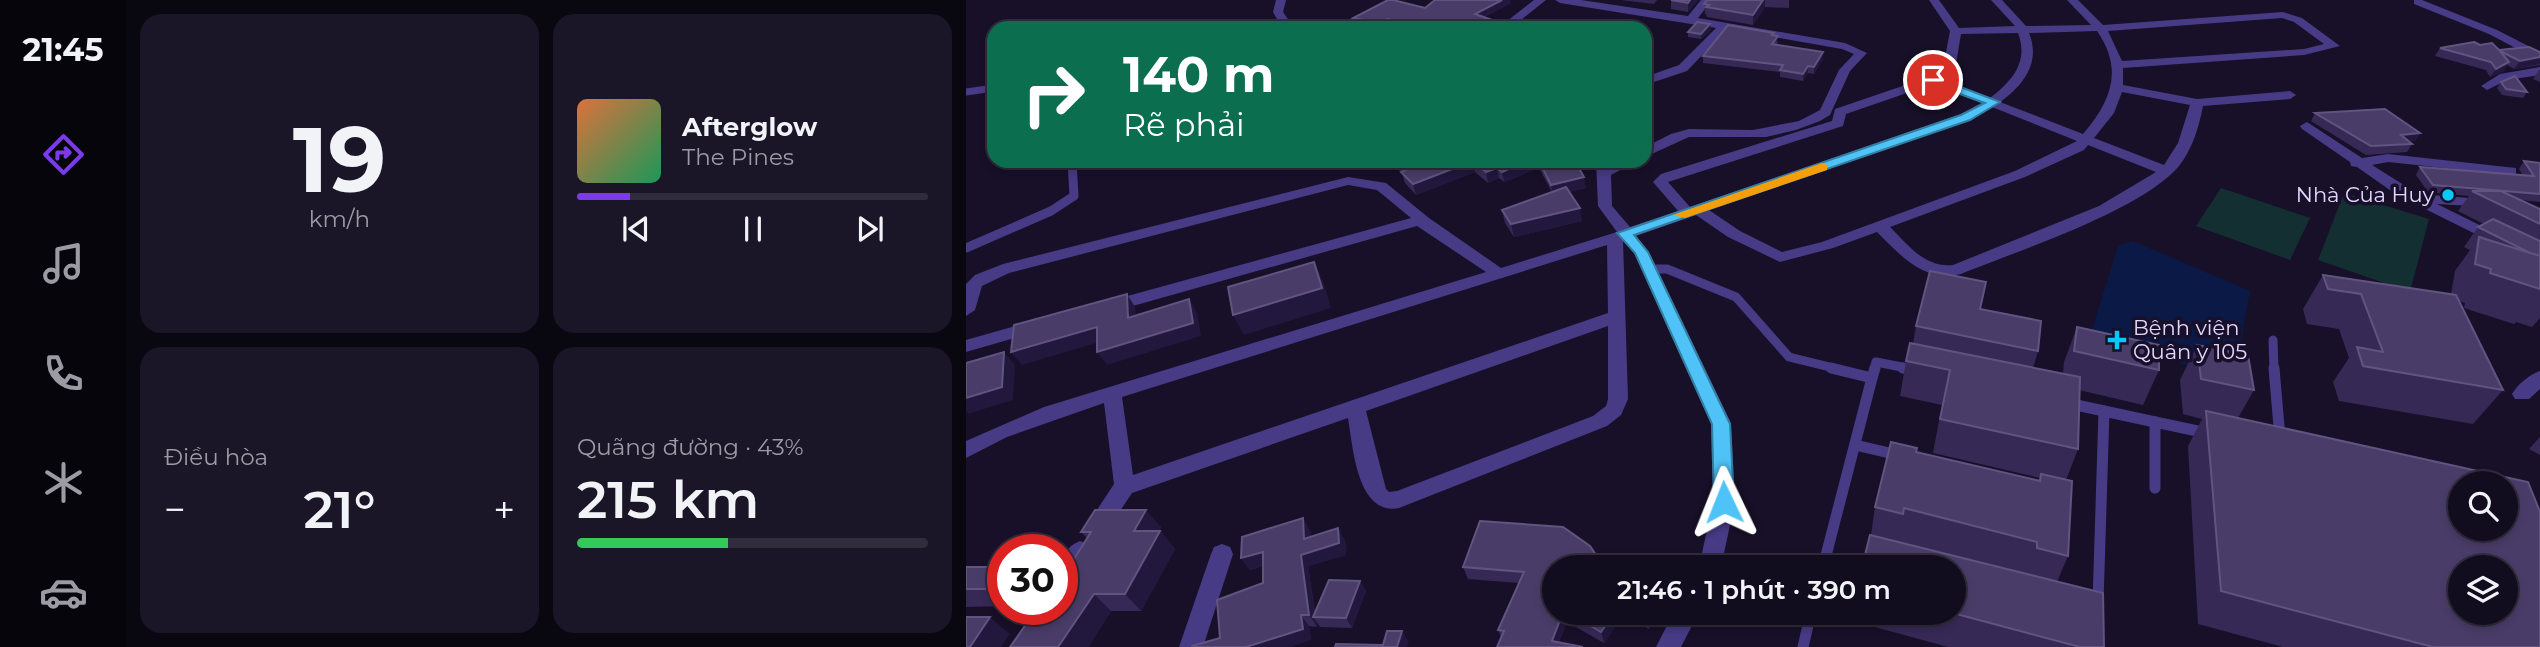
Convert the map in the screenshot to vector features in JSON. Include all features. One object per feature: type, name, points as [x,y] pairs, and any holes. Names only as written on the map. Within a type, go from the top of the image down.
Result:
[{"type":"street","points":[[1280,0],[1278,12],[1284,21]]},
{"type":"street","points":[[1513,21],[1541,0]]},
{"type":"street","points":[[1560,0],[1845,46],[1861,53],[1845,70],[1825,112],[1819,116],[1798,125],[1760,133],[1695,132],[1671,139],[1652,149]]},
{"type":"street","points":[[1691,20],[1707,0]]},
{"type":"street","points":[[1934,0],[1956,31],[1957,38],[1950,64],[1933,80],[1840,112],[1838,123],[1666,177],[1660,182],[1692,211],[1780,257],[1880,226],[2020,174],[2079,147],[2108,113],[2117,87],[2120,65],[2103,28],[2073,0]]},
{"type":"street","points":[[966,450],[1000,432],[1112,394],[1620,235],[1953,122],[1994,102],[2014,87],[2025,69],[2027,48],[2023,29],[1996,0]]},
{"type":"street","points":[[2073,0],[2081,0]]},
{"type":"street","points":[[2418,2],[2493,32],[2540,57]]},
{"type":"street","points":[[1956,31],[2103,28],[2283,15],[2298,20],[2334,46],[2304,52],[2120,65]]},
{"type":"street","points":[[1652,79],[1683,68],[1725,25]]},
{"type":"street","points":[[2487,86],[2504,77],[2540,71]]},
{"type":"street","points":[[1933,80],[2165,170]]},
{"type":"street","points":[[2117,87],[2197,103],[2290,95]]},
{"type":"street","points":[[1880,226],[1922,265],[1942,273],[2053,230],[2140,190],[2174,164],[2195,116],[2197,103]]},
{"type":"street","points":[[2307,126],[2357,163],[2422,202],[2540,261]]},
{"type":"street","points":[[2357,163],[2388,158],[2511,171]]},
{"type":"street","points":[[1603,168],[1605,206],[1620,235],[1641,252],[1721,424],[1724,502],[1713,555]]},
{"type":"street","points":[[966,310],[972,286],[984,276],[1003,269],[1348,181],[1381,186],[1424,222],[1499,274]]},
{"type":"street","points":[[2422,202],[2432,199],[2500,205]]},
{"type":"street","points":[[1085,313],[1407,222],[1424,222]]},
{"type":"street","points":[[1355,407],[1378,495],[1387,500],[1399,499],[1584,429],[1614,410],[1618,399],[1620,235]]},
{"type":"street","points":[[1126,484],[1153,480],[1618,316]]},
{"type":"street","points":[[966,346],[1045,324]]},
{"type":"street","points":[[2522,394],[2540,378]]},
{"type":"street","points":[[1078,553],[1126,484],[1112,394]]},
{"type":"street","points":[[1191,647],[1222,554]]},
{"type":"street","points":[[1668,647],[1680,625]]},
{"type":"lane","points":[[966,92],[987,89]]},
{"type":"lane","points":[[966,248],[1041,215],[1074,196],[1072,168]]},
{"type":"lane","points":[[1649,269],[1667,269],[1736,297],[1788,356],[1872,378]]},
{"type":"lane","points":[[2269,446],[2282,449],[2274,392],[2273,340]]},
{"type":"lane","points":[[1826,555],[1876,362],[1930,373]]},
{"type":"lane","points":[[2051,400],[2218,436]]},
{"type":"lane","points":[[2098,619],[2104,411]]},
{"type":"lane","points":[[2155,422],[2155,488]]},
{"type":"lane","points":[[1855,445],[1909,458]]},
{"type":"lane","points":[[1803,647],[1808,625]]},
{"type":"green space","points":[[2221,188],[2310,218],[2290,260],[2196,226]]},
{"type":"green space","points":[[2344,193],[2429,219],[2410,292],[2318,260]]},
{"type":"water","points":[[2133,241],[2250,291],[2234,380],[2095,337],[2091,333],[2118,246]]},
{"type":"building","points":[[1388,0],[1425,8],[1435,0],[1502,0],[1475,14],[1495,21],[1369,21],[1353,18]]},
{"type":"building","points":[[1707,0],[1763,0],[1753,15],[1706,7],[1709,5],[1704,4]]},
{"type":"building","points":[[1697,22],[1710,24],[1701,34],[1688,32]]},
{"type":"building","points":[[1728,25],[1774,33],[1772,35],[1778,36],[1772,44],[1823,52],[1814,67],[1808,66],[1803,74],[1780,70],[1783,65],[1703,56]]},
{"type":"building","points":[[2474,42],[2480,45],[2492,43],[2499,50],[2529,47],[2540,52],[2540,57],[2520,61],[2500,51],[2509,62],[2496,69],[2491,62],[2440,48]]},
{"type":"building","points":[[2515,76],[2527,92],[2506,89],[2501,82]]},
{"type":"building","points":[[2385,109],[2420,133],[2401,135],[2412,144],[2371,146],[2315,113]]},
{"type":"building","points":[[2524,161],[2540,163],[2540,194],[2433,185],[2420,167],[2534,176]]},
{"type":"building","points":[[1404,168],[1455,168],[1413,184],[1401,172],[1406,170]]},
{"type":"building","points":[[1481,168],[1497,168],[1486,172]]},
{"type":"building","points":[[1542,168],[1579,168],[1584,177],[1551,185]]},
{"type":"building","points":[[1566,187],[1580,208],[1511,224],[1502,210]]},
{"type":"building","points":[[2472,191],[2501,191],[2540,209],[2540,224]]},
{"type":"building","points":[[2493,219],[2540,241],[2540,256],[2478,227]]},
{"type":"building","points":[[2479,237],[2540,256],[2540,289],[2490,273],[2491,269],[2475,264]]},
{"type":"building","points":[[1314,262],[1322,288],[1233,315],[1228,287]]},
{"type":"building","points":[[1930,271],[1986,282],[1980,309],[2041,321],[2038,351],[1916,326]]},
{"type":"building","points":[[2323,275],[2456,295],[2503,390],[2363,366],[2357,347],[2383,352],[2361,294],[2328,289]]},
{"type":"building","points":[[1127,294],[1128,318],[1189,299],[1193,323],[1097,352],[1097,327],[1011,352],[1014,325]]},
{"type":"building","points":[[2077,327],[2159,345],[2159,370],[2074,351]]},
{"type":"building","points":[[1910,343],[2080,377],[2078,449],[1940,419],[1950,370],[1906,361]]},
{"type":"building","points":[[2197,345],[2248,355],[2254,390],[2201,379]]},
{"type":"building","points":[[1004,352],[1002,387],[966,398],[966,363]]},
{"type":"building","points":[[2206,411],[2478,471],[2448,471],[2448,541],[2518,541],[2518,480],[2528,482],[2540,512],[2540,647],[2433,647],[2221,591]]},
{"type":"building","points":[[1891,442],[1917,448],[1916,452],[2040,481],[2041,474],[2072,481],[2068,556],[2037,548],[2037,542],[1904,508],[1903,514],[1875,507]]},
{"type":"building","points":[[1095,510],[1146,510],[1134,531],[1160,531],[1125,594],[1094,594],[1078,618],[1078,553],[1091,532],[1081,532]]},
{"type":"building","points":[[1303,518],[1304,539],[1338,528],[1339,543],[1301,555],[1309,615],[1301,615],[1303,629],[1246,647],[1192,647],[1220,638],[1217,600],[1263,583],[1263,552],[1241,558],[1242,537]]},
{"type":"building","points":[[1480,521],[1563,527],[1590,546],[1596,555],[1542,555],[1542,625],[1558,625],[1552,641],[1583,647],[1497,647],[1504,631],[1498,630],[1524,572],[1463,567]]},
{"type":"building","points":[[1870,535],[1950,555],[1865,555]]},
{"type":"building","points":[[1966,559],[2103,593],[2104,647],[2080,647],[1966,617]]},
{"type":"building","points":[[966,567],[987,567],[987,589],[966,589]]},
{"type":"building","points":[[1329,580],[1360,581],[1346,618],[1313,617]]},
{"type":"building","points":[[966,617],[987,617],[987,622],[970,647],[966,647]]},
{"type":"building","points":[[1026,625],[1073,625],[1058,647],[1010,647]]},
{"type":"building","points":[[1589,625],[1606,625],[1601,632]]},
{"type":"building","points":[[1387,631],[1402,631],[1397,647],[1335,647],[1336,644],[1383,645]]},
{"type":"slow traffic","points":[[1680,215],[1822,167]]},
{"type":"place","name":"Nhà Của Huy","points":[[2448,195]]},
{"type":"place","name":"Bệnh viện Quân y 105","points":[[2117,340]]},
{"type":"route","points":[[1724,502],[1721,424],[1641,252],[1625,233],[1965,117],[1994,102],[1933,80]]}]
